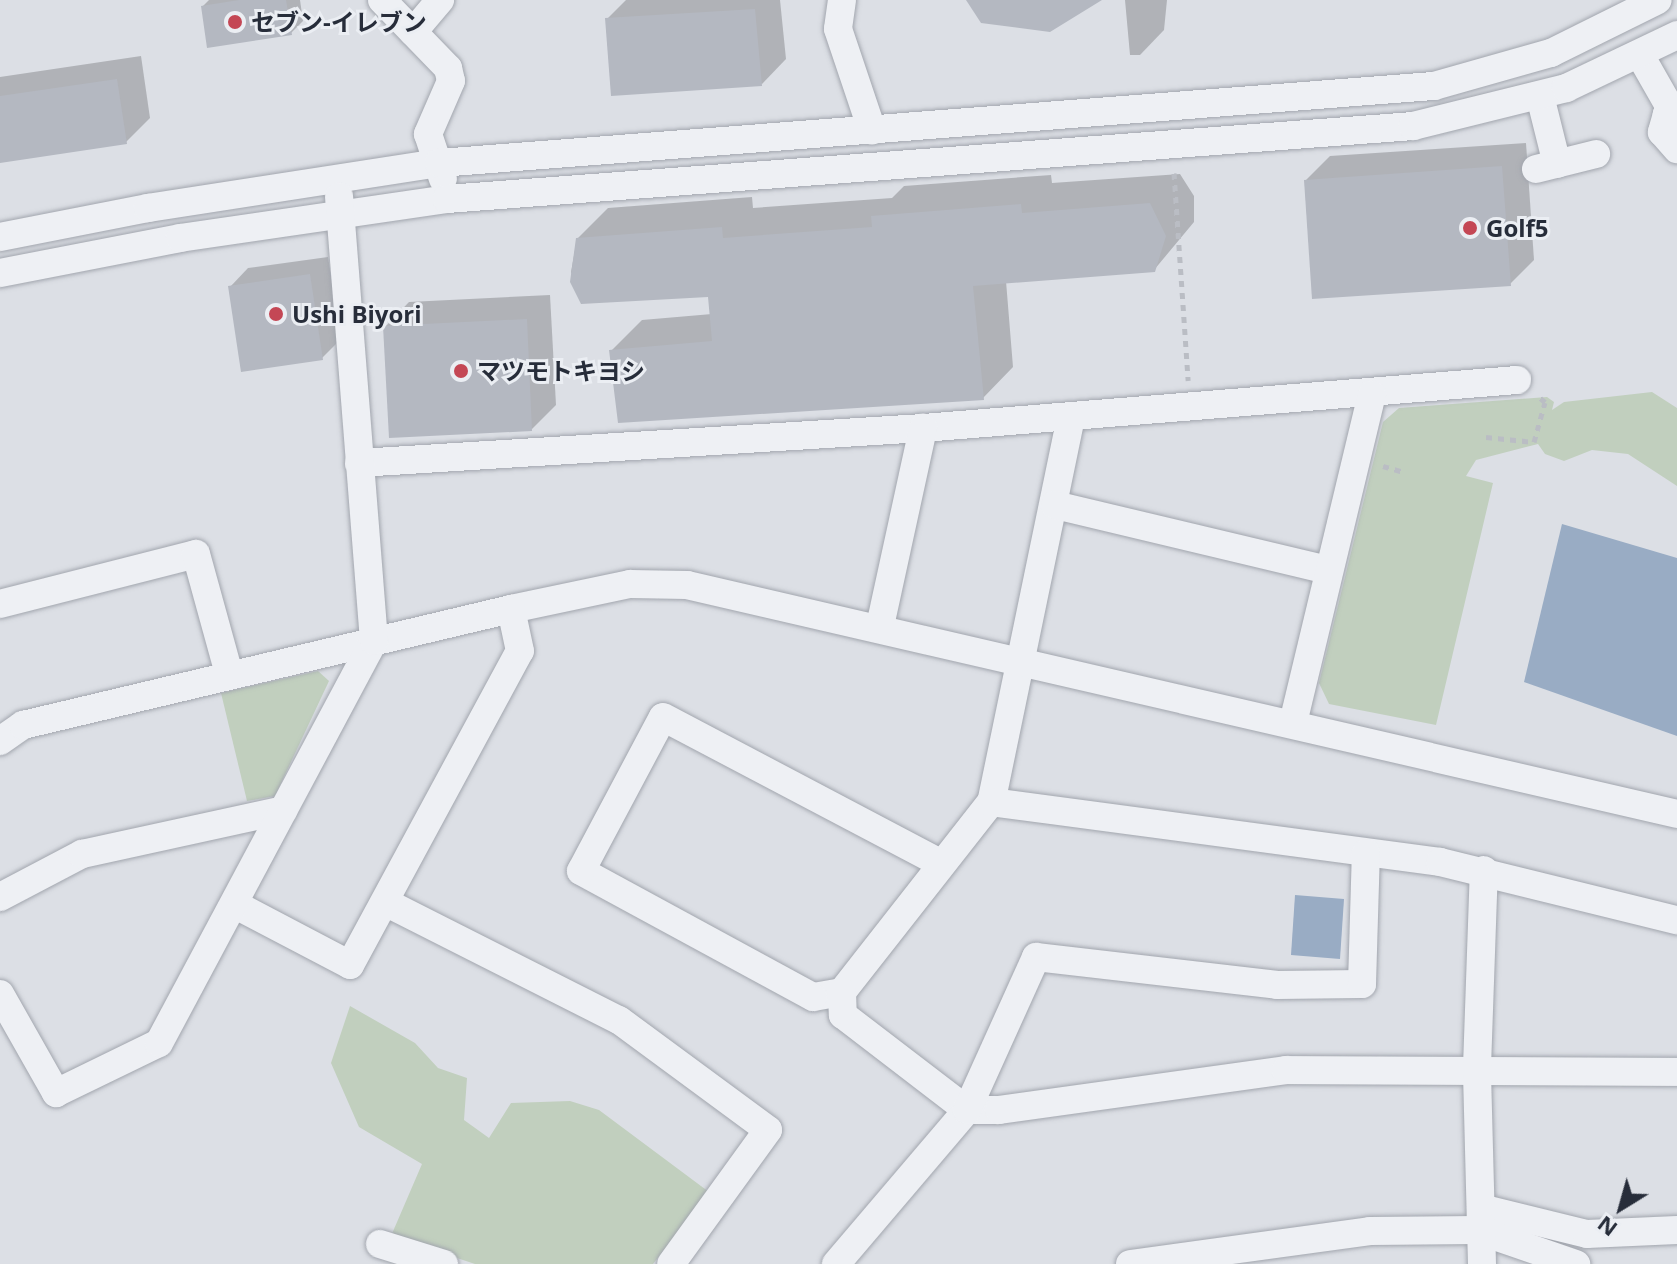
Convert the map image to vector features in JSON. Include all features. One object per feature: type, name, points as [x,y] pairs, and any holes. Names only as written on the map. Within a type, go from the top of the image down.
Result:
[{"type":"street","points":[[382,0],[448,68],[451,81],[428,134],[439,163],[447,199]]},
{"type":"street","points":[[413,32],[440,0]]},
{"type":"street","points":[[842,0],[838,29],[872,130]]},
{"type":"street","points":[[0,237],[334,177],[439,163],[1434,86],[1551,53],[1658,0]]},
{"type":"street","points":[[0,273],[342,213],[447,199],[1413,126],[1540,96],[1640,55],[1677,35]]},
{"type":"street","points":[[1640,55],[1674,110],[1662,132],[1677,149]]},
{"type":"street","points":[[1540,96],[1546,166],[1596,154]]},
{"type":"street","points":[[0,994],[56,1093],[159,1043],[374,641],[342,213],[334,177]]},
{"type":"street","points":[[359,463],[923,428],[1517,380]]},
{"type":"street","points":[[1293,723],[1372,394]]},
{"type":"street","points":[[1071,417],[991,802],[940,863],[842,992],[843,1015],[967,1110],[999,1110],[1286,1070],[1477,1067],[1677,1072]]},
{"type":"street","points":[[880,626],[923,428]]},
{"type":"street","points":[[1055,505],[1328,570]]},
{"type":"street","points":[[0,604],[196,554],[229,674]]},
{"type":"street","points":[[0,741],[23,725],[511,609],[630,584],[687,585],[880,626],[1677,814]]},
{"type":"street","points":[[234,904],[350,965],[520,651],[511,609]]},
{"type":"street","points":[[842,992],[813,997],[581,871],[663,717],[940,863]]},
{"type":"street","points":[[991,802],[1484,870],[1677,920]]},
{"type":"street","points":[[0,897],[82,854],[283,810]]},
{"type":"street","points":[[851,1259],[967,1110],[1036,957],[1277,985],[1362,984],[1366,853]]},
{"type":"street","points":[[1482,1264],[1477,1067],[1484,870]]},
{"type":"street","points":[[385,902],[619,1020],[768,1130],[671,1264]]},
{"type":"street","points":[[1479,1219],[1576,1264]]},
{"type":"street","points":[[1130,1264],[1479,1219],[1587,1234],[1677,1230]]},
{"type":"street","points":[[380,1244],[444,1264]]},
{"type":"path","points":[[1174,173],[1190,406]]},
{"type":"path","points":[[1486,437],[1534,442],[1545,402]]},
{"type":"path","points":[[1374,464],[1401,471]]},
{"type":"green space","points":[[1652,392],[1677,408],[1677,486],[1628,454],[1592,450],[1564,461],[1545,454],[1538,444],[1476,460],[1466,476],[1493,483],[1436,725],[1329,704],[1319,683],[1383,422],[1399,408],[1547,397],[1554,402],[1552,410],[1564,402]]},
{"type":"green space","points":[[318,671],[329,681],[275,796],[247,801],[221,693]]},
{"type":"green space","points":[[350,1006],[415,1043],[438,1068],[467,1078],[464,1120],[489,1138],[511,1103],[570,1101],[599,1110],[709,1192],[653,1264],[475,1264],[391,1236],[422,1164],[359,1127],[331,1063]]},
{"type":"water","points":[[1562,524],[1677,558],[1677,736],[1524,682]]},
{"type":"water","points":[[1295,895],[1344,899],[1340,959],[1291,955]]},
{"type":"building","points":[[239,0],[286,0],[292,35],[207,48],[201,6]]},
{"type":"building","points":[[966,0],[1102,0],[1050,32],[981,23]]},
{"type":"building","points":[[755,9],[762,86],[611,96],[605,18]]},
{"type":"building","points":[[117,79],[127,144],[0,163],[0,96]]},
{"type":"building","points":[[1502,166],[1511,286],[1312,299],[1304,180]]},
{"type":"building","points":[[1150,203],[1166,236],[1155,272],[973,286],[984,400],[618,423],[609,350],[712,341],[708,297],[581,304],[570,282],[576,238],[722,227],[723,238],[872,227],[871,216],[1021,204],[1022,213]]},
{"type":"building","points":[[310,274],[323,360],[241,372],[228,286]]},
{"type":"building","points":[[527,319],[532,431],[389,438],[383,326]]},
{"type":"place","name":"セブン-イレブン","points":[[235,22]]},
{"type":"place","name":"Golf5","points":[[1470,228]]},
{"type":"place","name":"Ushi Biyori","points":[[276,314]]},
{"type":"place","name":"マツモトキヨシ","points":[[461,371]]}]
